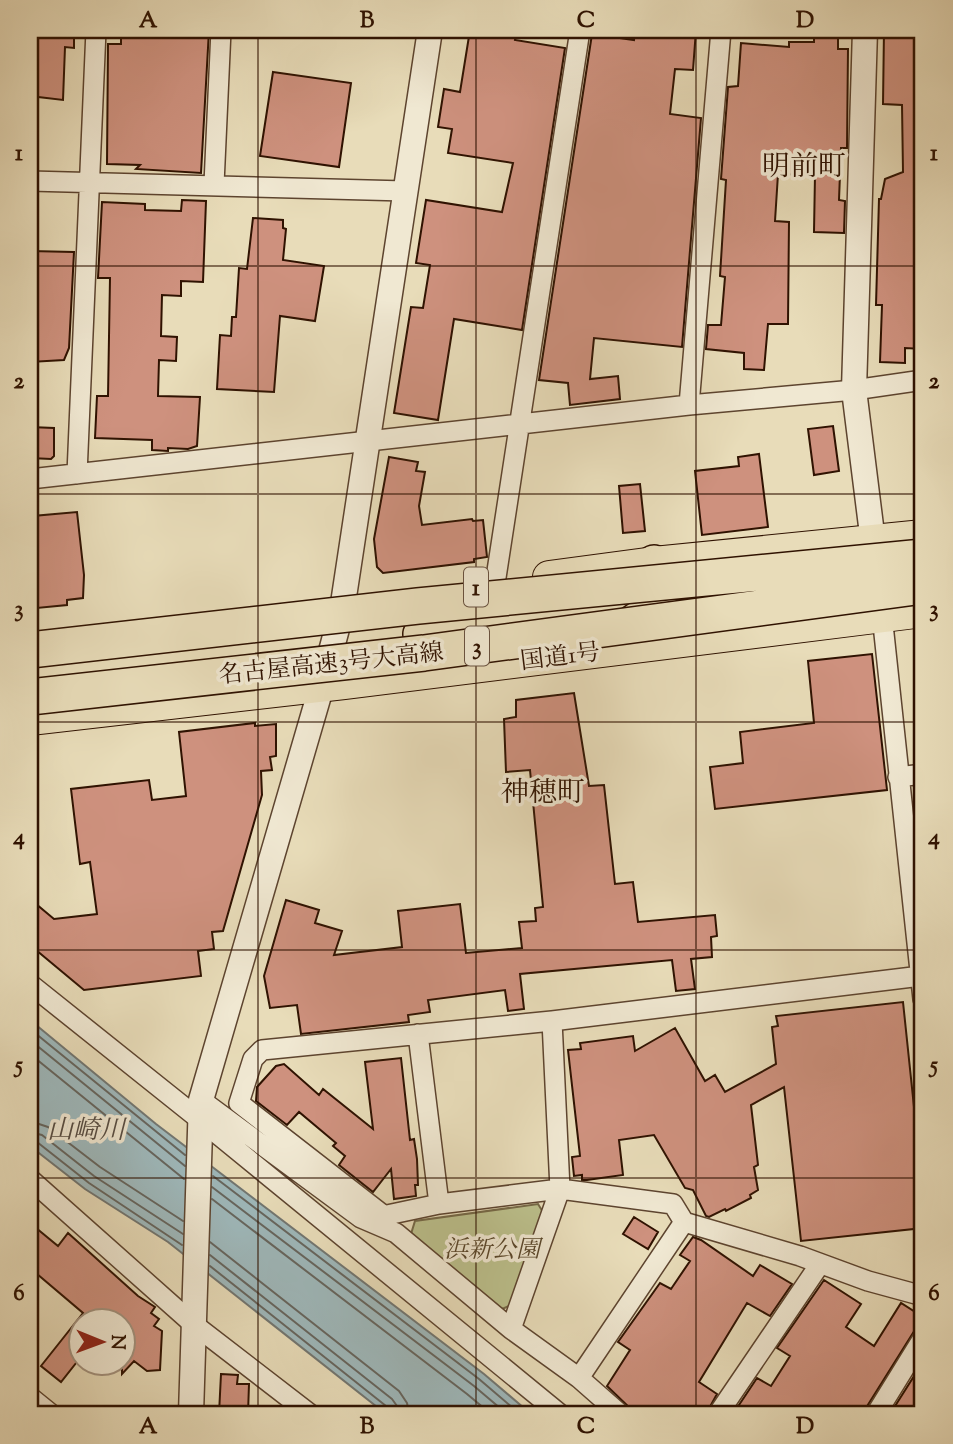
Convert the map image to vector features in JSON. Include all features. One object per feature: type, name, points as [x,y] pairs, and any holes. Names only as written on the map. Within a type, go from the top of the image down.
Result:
[{"type":"highway","name":"1","points":[[30,640],[341,610],[495,584],[654,563],[923,536]]},
{"type":"highway","name":"名古屋高速3号大高線","points":[[30,650],[418,606],[923,557]]},
{"type":"highway","points":[[30,677],[421,634],[587,611],[654,563]]},
{"type":"highway","name":"名古屋高速3号大高線","points":[[30,697],[424,653],[923,586]]},
{"type":"highway","name":"国道1号","points":[[30,719],[923,611]]},
{"type":"street","points":[[77,474],[96,30]]},
{"type":"street","points":[[214,184],[221,30]]},
{"type":"street","points":[[191,1414],[200,1116],[341,610],[430,30]]},
{"type":"street","points":[[495,584],[580,30]]},
{"type":"street","points":[[689,405],[721,30]]},
{"type":"street","points":[[865,30],[854,390],[873,542]]},
{"type":"street","points":[[30,181],[405,191]]},
{"type":"street","points":[[30,479],[689,405],[854,390],[923,380]]},
{"type":"street","points":[[881,615],[923,999]]},
{"type":"street","points":[[898,777],[923,774]]},
{"type":"street","points":[[383,1215],[239,1103],[253,1059],[262,1050],[552,1021],[920,976]]},
{"type":"street","points":[[30,984],[200,1116],[560,1414]]},
{"type":"street","points":[[511,1329],[560,1189],[552,1021]]},
{"type":"street","points":[[418,1034],[439,1203]]},
{"type":"street","points":[[200,1116],[364,1221],[396,1233],[511,1329],[579,1378],[620,1414]]},
{"type":"street","points":[[30,1179],[310,1414]]},
{"type":"street","points":[[364,1221],[439,1203],[560,1189],[673,1204],[684,1222],[923,1296]]},
{"type":"street","points":[[579,1378],[684,1222]]},
{"type":"street","points":[[718,1414],[820,1264]]},
{"type":"street","points":[[876,1414],[923,1338]]},
{"type":"street","points":[[30,1397],[51,1414]]},
{"type":"green space","name":"浜新公園","points":[[538,1204],[546,1217],[514,1304],[502,1309],[411,1234],[415,1221]]},
{"type":"water","name":"山崎川","points":[[30,1020],[156,1124],[484,1374],[531,1414],[386,1414],[168,1242],[85,1189],[30,1146]]},
{"type":"building","points":[[30,30],[74,30],[74,48],[65,47],[63,100],[30,96]]},
{"type":"building","points":[[121,30],[209,30],[201,173],[136,169],[140,165],[107,164],[108,44],[121,44]]},
{"type":"building","points":[[470,30],[517,30],[515,40],[565,48],[522,330],[454,319],[438,420],[394,413],[411,307],[423,308],[430,265],[416,263],[426,200],[502,212],[513,163],[448,153],[452,129],[438,127],[444,89],[460,92]]},
{"type":"building","points":[[635,30],[696,30],[693,70],[675,69],[670,114],[701,118],[682,347],[594,338],[590,379],[618,376],[620,399],[570,405],[568,383],[539,380],[592,34],[634,40]]},
{"type":"building","points":[[814,30],[838,30],[838,49],[848,49],[847,148],[841,148],[839,200],[845,201],[844,233],[814,232],[815,175],[778,174],[775,221],[789,222],[788,324],[768,324],[764,370],[744,369],[744,353],[706,349],[708,325],[721,325],[725,277],[720,276],[726,180],[721,179],[728,87],[738,86],[741,43],[789,47],[789,42],[814,42]]},
{"type":"building","points":[[884,30],[922,30],[923,349],[905,348],[905,363],[880,362],[882,305],[876,305],[879,199],[885,179],[903,172],[902,105],[883,104]]},
{"type":"building","points":[[273,72],[351,83],[339,167],[260,156]]},
{"type":"building","points":[[182,200],[206,201],[203,282],[181,281],[181,296],[162,295],[161,336],[177,337],[176,361],[159,360],[158,396],[200,397],[197,446],[188,449],[168,448],[168,451],[152,450],[152,440],[95,438],[97,396],[108,396],[110,278],[98,278],[102,202],[145,204],[145,210],[181,211]]},
{"type":"building","points":[[253,218],[283,220],[283,228],[286,229],[283,260],[324,266],[315,321],[280,316],[274,392],[217,389],[220,335],[231,336],[232,317],[236,317],[239,268],[247,269]]},
{"type":"building","points":[[30,251],[74,252],[69,348],[64,360],[30,362]]},
{"type":"building","points":[[833,426],[839,471],[814,475],[808,429]]},
{"type":"building","points":[[30,427],[54,428],[54,456],[51,459],[30,458]]},
{"type":"building","points":[[759,454],[768,527],[702,535],[695,471],[739,466],[738,457]]},
{"type":"building","points":[[389,457],[418,462],[416,471],[425,472],[419,506],[422,525],[483,520],[487,557],[474,559],[474,562],[383,573],[377,567],[374,539]]},
{"type":"building","points":[[640,484],[645,531],[623,533],[619,486]]},
{"type":"building","points":[[77,512],[84,575],[83,598],[67,600],[67,605],[37,608],[37,603],[30,604],[30,527],[34,526],[33,516]]},
{"type":"building","points":[[872,654],[887,790],[715,809],[710,767],[743,763],[740,732],[814,723],[808,661]]},
{"type":"building","points":[[574,693],[589,786],[604,785],[615,884],[633,882],[638,922],[715,915],[717,936],[711,937],[712,957],[691,959],[695,989],[676,991],[672,960],[520,974],[524,1009],[508,1011],[505,990],[428,1000],[430,1012],[408,1015],[409,1022],[301,1034],[297,1005],[270,1008],[264,976],[286,900],[319,910],[315,923],[342,931],[334,955],[402,947],[398,911],[460,904],[466,953],[522,948],[519,922],[536,921],[535,908],[543,907],[530,770],[506,772],[504,719],[516,717],[516,700]]},
{"type":"building","points":[[255,723],[255,726],[276,724],[276,756],[270,757],[272,770],[261,771],[262,795],[223,931],[212,932],[214,949],[198,951],[201,976],[84,990],[30,945],[30,899],[54,919],[97,914],[90,862],[80,864],[71,789],[149,780],[152,800],[186,796],[179,732]]},
{"type":"building","points":[[903,1002],[923,1193],[923,1228],[801,1241],[784,1087],[751,1105],[758,1190],[750,1195],[751,1198],[726,1211],[725,1209],[706,1216],[693,1190],[685,1188],[654,1135],[619,1140],[623,1175],[587,1180],[582,1180],[582,1175],[574,1176],[572,1157],[580,1156],[568,1050],[581,1049],[580,1043],[633,1036],[635,1051],[675,1028],[705,1081],[715,1075],[725,1092],[776,1064],[772,1027],[778,1026],[776,1016]]},
{"type":"building","points":[[401,1058],[410,1140],[414,1139],[417,1159],[416,1196],[394,1199],[391,1169],[373,1192],[339,1165],[345,1156],[333,1146],[336,1143],[299,1112],[287,1125],[256,1101],[257,1087],[276,1066],[284,1064],[319,1095],[323,1089],[373,1129],[365,1062]]},
{"type":"building","points":[[634,1217],[658,1232],[648,1249],[623,1234]]},
{"type":"building","points":[[30,1223],[58,1246],[68,1233],[138,1296],[155,1307],[151,1313],[159,1319],[154,1326],[162,1331],[160,1370],[147,1371],[136,1363],[136,1308],[77,1308],[30,1268]]},
{"type":"building","points":[[693,1237],[753,1276],[760,1265],[792,1284],[770,1316],[747,1303],[699,1382],[717,1394],[706,1414],[636,1414],[607,1386],[630,1350],[618,1342],[660,1283],[671,1289],[690,1261],[680,1255]]},
{"type":"building","points":[[824,1280],[861,1304],[846,1327],[874,1346],[901,1303],[923,1317],[864,1414],[733,1414],[757,1378],[771,1386],[790,1356],[777,1348]]},
{"type":"building","points":[[66,1334],[66,1376],[61,1382],[41,1366]]},
{"type":"building","points":[[916,1373],[923,1378],[923,1414],[890,1414]]},
{"type":"building","points":[[221,1374],[238,1375],[237,1384],[249,1384],[248,1414],[219,1414]]},
{"type":"district","name":"明前町","points":[[804,165]]},
{"type":"district","name":"神穂町","points":[[543,791]]}]
